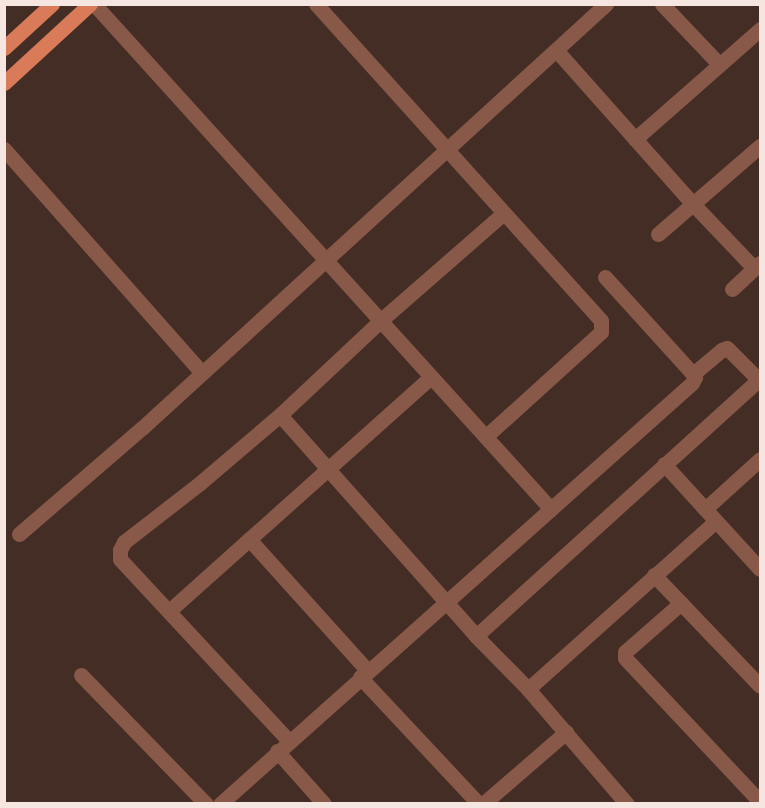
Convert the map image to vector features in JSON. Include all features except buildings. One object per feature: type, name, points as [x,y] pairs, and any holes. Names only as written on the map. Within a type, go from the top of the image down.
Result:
[{"type":"main road","points":[[4,83],[92,4]]},
{"type":"main road","points":[[4,48],[50,5]]},
{"type":"street","points":[[92,4],[551,509]]},
{"type":"street","points":[[316,4],[602,326],[602,332],[485,436]]},
{"type":"street","points":[[20,534],[202,373],[606,4]]},
{"type":"street","points":[[662,4],[719,64]]},
{"type":"street","points":[[635,139],[760,29]]},
{"type":"street","points":[[557,51],[693,204],[758,266],[732,289]]},
{"type":"street","points":[[658,234],[760,146]]},
{"type":"street","points":[[4,149],[202,373]]},
{"type":"street","points":[[324,804],[283,746],[169,611],[120,559],[124,542],[200,483],[280,415],[380,321],[504,213]]},
{"type":"street","points":[[220,804],[445,600],[692,383],[695,378],[693,374],[605,277]]},
{"type":"street","points":[[476,636],[664,464],[760,380],[728,348],[722,350],[693,374]]},
{"type":"street","points":[[169,611],[431,377]]},
{"type":"street","points":[[280,415],[476,636],[528,689],[622,802]]},
{"type":"street","points":[[705,509],[760,459]]},
{"type":"street","points":[[664,464],[716,521],[758,562]]},
{"type":"street","points":[[528,689],[716,521]]},
{"type":"street","points":[[249,539],[364,674],[481,804],[566,732]]},
{"type":"street","points":[[654,575],[760,686]]},
{"type":"street","points":[[681,603],[625,652],[625,658],[760,802]]},
{"type":"street","points":[[81,675],[206,804]]}]
